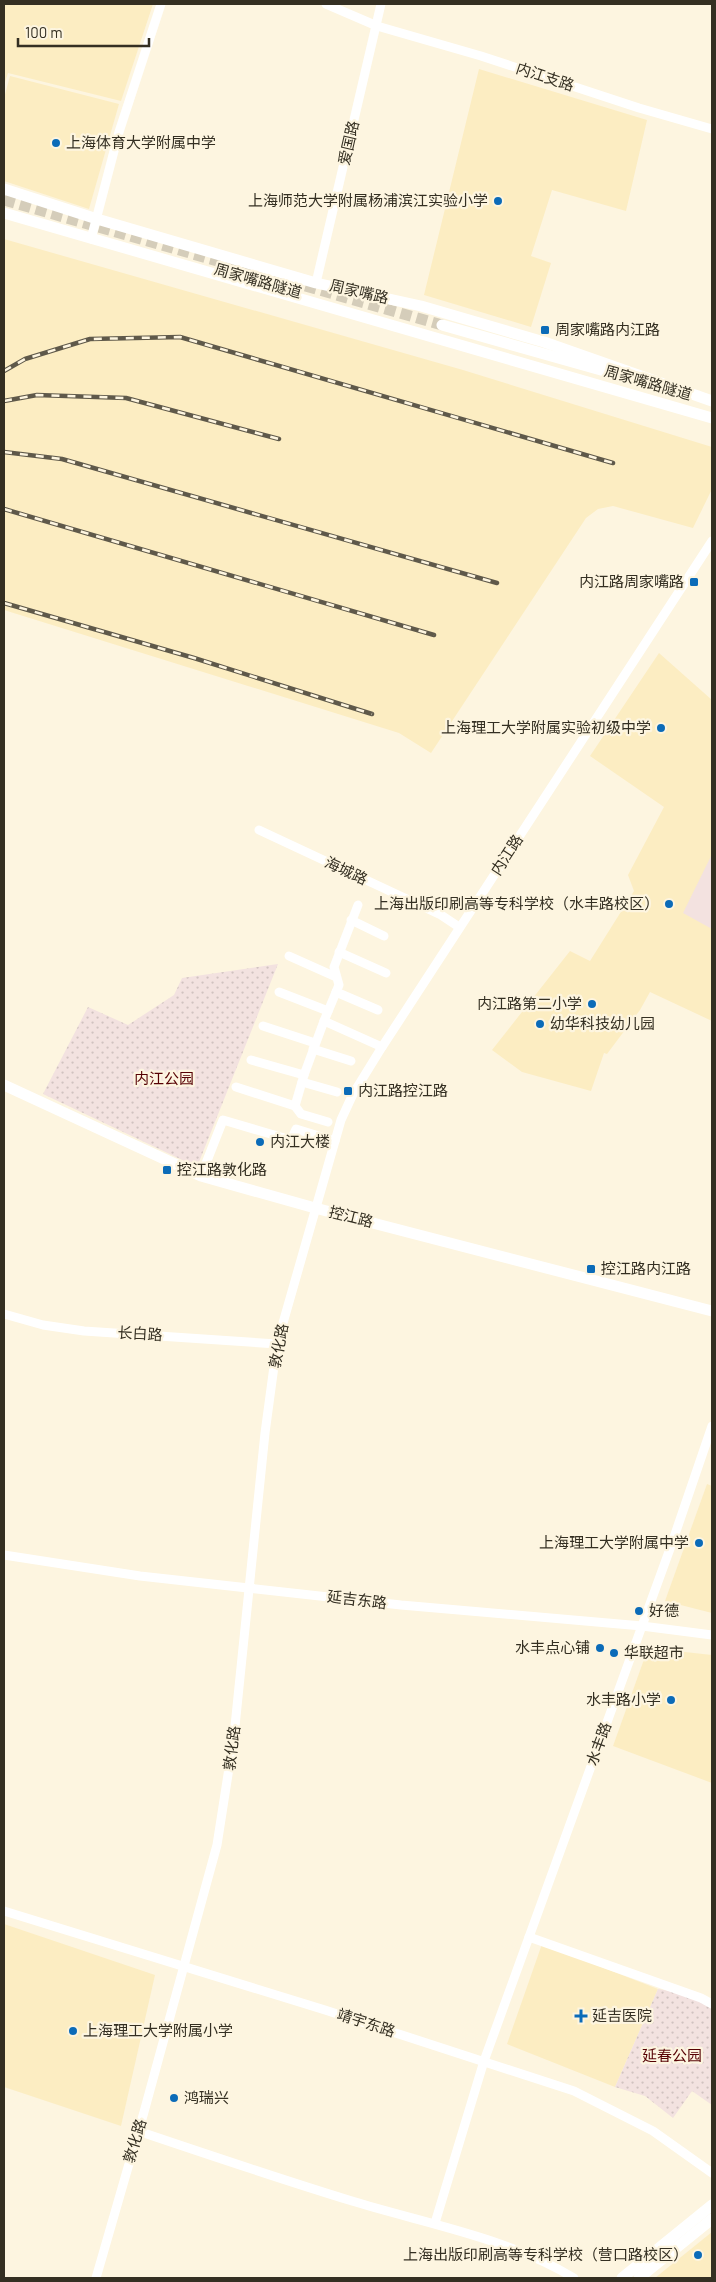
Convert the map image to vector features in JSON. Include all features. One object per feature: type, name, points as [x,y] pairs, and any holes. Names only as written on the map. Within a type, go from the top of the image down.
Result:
[{"type":"main road","name":"周家嘴路","points":[[4,189],[97,219],[316,283],[421,306],[544,342],[712,400]]},
{"type":"main road","name":"周家嘴路","points":[[4,213],[712,418]]},
{"type":"main road","name":"周家嘴路隧道","points":[[110,237],[288,289],[433,336]]},
{"type":"main road","name":"周家嘴路隧道","points":[[442,325],[712,400]]},
{"type":"main road","name":"控江路","points":[[4,1085],[200,1176],[712,1311]]},
{"type":"main road","points":[[622,2278],[712,2205]]},
{"type":"main road","points":[[639,2278],[712,2219]]},
{"type":"street","points":[[91,239],[119,132],[161,4]]},
{"type":"street","name":"内江支路","points":[[326,4],[377,26],[481,56],[640,108],[712,129]]},
{"type":"street","name":"爱国路","points":[[316,283],[381,4]]},
{"type":"street","name":"内江路","points":[[316,1208],[341,1120],[352,1094],[712,541]]},
{"type":"street","name":"海城路","points":[[259,830],[442,915],[459,927]]},
{"type":"street","points":[[295,1106],[314,1046],[336,992],[338,985],[334,967],[358,905]]},
{"type":"street","points":[[352,920],[384,936]]},
{"type":"street","points":[[339,952],[386,973]]},
{"type":"street","points":[[289,956],[336,976]]},
{"type":"street","points":[[279,992],[328,1011]]},
{"type":"street","points":[[336,992],[378,1010]]},
{"type":"street","points":[[324,1021],[382,1046]]},
{"type":"street","points":[[263,1026],[351,1061]]},
{"type":"street","points":[[251,1060],[337,1092]]},
{"type":"street","points":[[236,1087],[295,1106],[301,1114],[328,1122]]},
{"type":"street","points":[[200,1176],[223,1120],[291,1140],[296,1129],[335,1141]]},
{"type":"street","name":"敦化路","points":[[96,2278],[185,1967],[222,1820],[234,1736],[265,1433],[277,1344],[316,1208]]},
{"type":"street","name":"长白路","points":[[4,1314],[43,1325],[84,1331],[277,1344]]},
{"type":"street","name":"水丰路","points":[[435,2223],[484,2061],[642,1626],[712,1426]]},
{"type":"street","name":"延吉东路","points":[[4,1555],[140,1576],[401,1606],[642,1626],[712,1635]]},
{"type":"street","name":"靖宇东路","points":[[4,1910],[484,2061],[595,2100],[653,2131],[712,2173]]},
{"type":"street","points":[[529,1937],[701,1998],[712,2004]]},
{"type":"street","points":[[138,2131],[353,2202],[435,2223],[522,2252],[550,2264],[574,2278]]},
{"type":"shaded area","points":[[4,4],[153,4],[121,101],[8,73],[4,85]]},
{"type":"shaded area","name":"上海师范大学附属杨浦滨江实验小学","points":[[479,69],[647,120],[626,211],[552,190],[531,256],[551,263],[531,327],[424,295]]},
{"type":"shaded area","name":"上海体育大学附属中学","points":[[10,76],[119,104],[89,209],[4,181],[4,98]]},
{"type":"shaded area","points":[[4,239],[463,370],[712,447],[712,489],[693,528],[613,506],[598,509],[586,518],[431,753],[399,733],[4,610]]},
{"type":"shaded area","points":[[659,653],[712,700],[712,1021],[650,992],[640,1010],[607,1054],[604,1053],[591,1091],[522,1072],[492,1050],[570,951],[590,961],[634,891],[628,875],[664,807],[590,756]]},
{"type":"shaded area","name":"上海理工大学附属中学","points":[[707,1484],[712,1486],[712,1613],[665,1601]]},
{"type":"shaded area","name":"水丰路小学","points":[[667,1650],[712,1655],[712,1783],[613,1746],[647,1651]]},
{"type":"shaded area","name":"上海理工大学附属小学","points":[[4,1924],[155,1975],[121,2126],[4,2087]]},
{"type":"shaded area","name":"延吉医院","points":[[542,1944],[658,1989],[615,2087],[507,2044]]},
{"type":"shaded area","name":"上海出版印刷高等专科学校（营口路校区）","points":[[712,2232],[712,2278],[655,2278]]},
{"type":"green space","points":[[712,854],[712,929],[683,913]]},
{"type":"green space","name":"内江公园","points":[[278,964],[197,1167],[43,1094],[88,1007],[128,1025],[174,995],[182,978]]},
{"type":"green space","name":"延春公园","points":[[658,1989],[686,1994],[712,2005],[712,2105],[692,2091],[673,2118],[645,2096],[615,2087]]},
{"type":"tunnel","points":[[4,200],[442,325]]},
{"type":"railway","points":[[4,371],[25,359],[90,339],[180,337],[613,463]]},
{"type":"railway","points":[[4,401],[37,395],[126,398],[279,439]]},
{"type":"railway","points":[[4,452],[62,459],[497,583]]},
{"type":"railway","points":[[4,509],[434,635]]},
{"type":"railway","points":[[4,603],[194,658],[372,714]]},
{"type":"place","name":"上海体育大学附属中学","points":[[56,143]]},
{"type":"place","name":"上海师范大学附属杨浦滨江实验小学","points":[[498,201]]},
{"type":"place","name":"周家嘴路内江路","points":[[545,330]]},
{"type":"place","name":"内江路周家嘴路","points":[[694,582]]},
{"type":"place","name":"上海理工大学附属实验初级中学","points":[[661,728]]},
{"type":"place","name":"上海出版印刷高等专科学校（水丰路校区）","points":[[669,904]]},
{"type":"place","name":"内江路第二小学","points":[[592,1004]]},
{"type":"place","name":"幼华科技幼儿园","points":[[540,1024]]},
{"type":"place","name":"内江路控江路","points":[[348,1091]]},
{"type":"place","name":"内江大楼","points":[[260,1142]]},
{"type":"place","name":"控江路敦化路","points":[[167,1170]]},
{"type":"place","name":"控江路内江路","points":[[591,1269]]},
{"type":"place","name":"上海理工大学附属中学","points":[[699,1543]]},
{"type":"place","name":"好德","points":[[639,1611]]},
{"type":"place","name":"水丰点心铺","points":[[600,1648]]},
{"type":"place","name":"华联超市","points":[[614,1653]]},
{"type":"place","name":"水丰路小学","points":[[671,1700]]},
{"type":"place","name":"延吉医院","points":[[581,2016]]},
{"type":"place","name":"上海理工大学附属小学","points":[[73,2031]]},
{"type":"place","name":"鸿瑞兴","points":[[174,2098]]},
{"type":"place","name":"上海出版印刷高等专科学校（营口路校区）","points":[[698,2255]]}]
